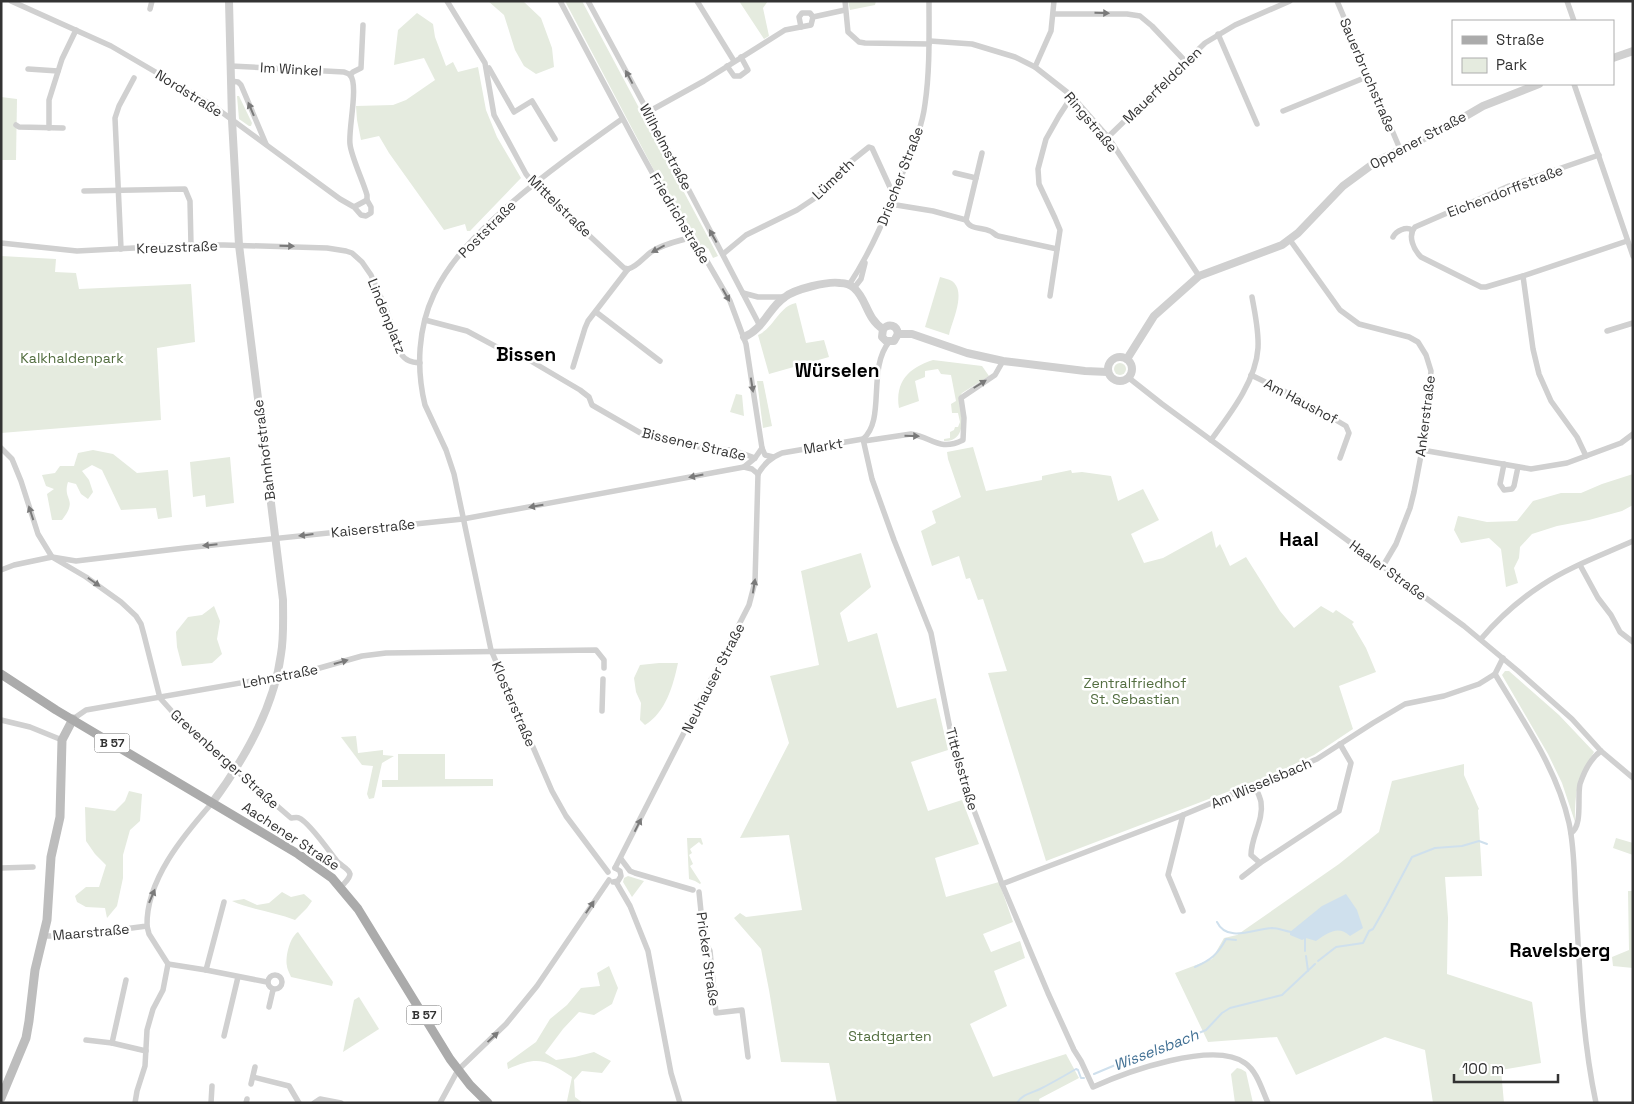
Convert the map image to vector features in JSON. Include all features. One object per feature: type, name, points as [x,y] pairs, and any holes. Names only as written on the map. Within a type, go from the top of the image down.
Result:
[{"type":"main road","name":"Aachener Straße","points":[[1,674],[298,854],[332,878],[341,887],[371,928],[458,1070],[488,1103]]},
{"type":"main road","points":[[1,1098],[26,1038],[30,1021],[35,970],[49,900],[51,857],[60,817],[62,740],[73,719]]},
{"type":"street","name":"Nordstraße","points":[[11,1],[110,46],[212,105],[340,199],[354,207],[361,216],[366,216],[371,212],[371,207],[367,200]]},
{"type":"street","points":[[150,9],[152,1]]},
{"type":"street","name":"Bahnhofstraße","points":[[212,803],[236,770],[266,708],[277,677],[281,654],[282,600],[238,245],[229,1]]},
{"type":"street","name":"Mittelstraße","points":[[447,1],[514,112],[532,102],[555,139]]},
{"type":"street","name":"Friedrichstraße","points":[[560,1],[665,196],[693,238],[730,301],[744,337],[762,448]]},
{"type":"street","name":"Wilhelmstraße","points":[[588,1],[760,326]]},
{"type":"street","points":[[697,1],[734,62]]},
{"type":"street","name":"Ringstraße","points":[[845,1],[850,34],[862,43],[930,42],[972,44],[1015,57],[1035,67],[1072,96],[1108,137],[1199,276]]},
{"type":"street","name":"Drischer Straße","points":[[851,286],[894,196],[918,135],[925,105],[930,42],[929,1]]},
{"type":"street","points":[[1035,67],[1051,31],[1054,1]]},
{"type":"street","name":"Mauerfeldchen","points":[[1108,137],[1206,43],[1218,34],[1290,1]]},
{"type":"street","name":"Sauerbruchstraße","points":[[1337,1],[1400,148]]},
{"type":"street","points":[[1567,1],[1574,20]]},
{"type":"street","points":[[813,17],[845,10]]},
{"type":"street","points":[[801,27],[800,17],[802,14],[810,13],[813,17]]},
{"type":"street","points":[[1053,14],[1127,14],[1140,16],[1186,62]]},
{"type":"street","points":[[648,112],[704,82],[784,30],[811,25],[813,17]]},
{"type":"street","points":[[354,207],[367,200],[350,145],[351,116],[354,105],[353,81],[350,75],[361,68],[363,25]]},
{"type":"street","points":[[49,128],[50,100],[58,71],[76,30]]},
{"type":"street","name":"Mauerfeldchen","points":[[1218,34],[1257,124]]},
{"type":"street","points":[[1614,58],[1633,51]]},
{"type":"street","points":[[727,66],[734,76],[740,76],[748,70],[741,58]]},
{"type":"street","name":"Mittelstraße","points":[[485,63],[494,115],[534,184],[624,268],[628,269]]},
{"type":"street","name":"Im Winkel","points":[[231,66],[344,72],[350,75]]},
{"type":"street","points":[[28,69],[58,71]]},
{"type":"street","points":[[1284,111],[1369,76]]},
{"type":"street","points":[[121,249],[115,118],[119,106],[134,78]]},
{"type":"street","points":[[231,81],[238,82],[241,85],[266,144]]},
{"type":"street","name":"Oppener Straße","points":[[1127,359],[1154,316],[1199,276],[1273,249],[1290,240],[1343,186],[1377,161],[1400,148],[1447,127],[1483,106],[1536,85]]},
{"type":"street","points":[[1574,85],[1633,256]]},
{"type":"street","points":[[1050,296],[1060,230],[1039,184],[1038,169],[1046,139],[1072,96]]},
{"type":"street","name":"Poststraße","points":[[449,268],[487,225],[534,184],[565,159],[622,119]]},
{"type":"street","points":[[16,125],[19,128],[63,128]]},
{"type":"street","name":"Lümeth","points":[[723,254],[746,235],[797,210],[818,196],[849,163],[869,147],[872,148],[894,196]]},
{"type":"street","points":[[966,220],[982,153]]},
{"type":"street","name":"Eichendorffstraße","points":[[1392,237],[1395,233],[1406,228],[1412,230],[1509,186],[1599,155]]},
{"type":"street","points":[[955,172],[976,178]]},
{"type":"street","points":[[84,191],[186,189],[190,201],[191,245]]},
{"type":"street","points":[[890,204],[938,212],[966,220],[970,226],[990,231],[998,236],[1057,249]]},
{"type":"street","points":[[1412,230],[1416,252],[1421,257],[1475,286],[1486,287],[1627,241]]},
{"type":"street","points":[[573,367],[584,328],[628,269],[633,268],[651,252],[665,245],[693,238]]},
{"type":"street","name":"Ankerstraße","points":[[1290,240],[1340,310],[1359,324],[1409,337],[1418,342],[1426,355],[1431,370],[1422,450],[1410,508],[1396,544],[1383,566]]},
{"type":"street","name":"Kreuzstraße","points":[[1,243],[77,251],[191,245],[238,245],[327,248],[352,253]]},
{"type":"street","name":"Lindenplatz","points":[[352,253],[362,262],[371,275],[386,309],[401,354],[405,360],[420,363],[420,350],[425,320],[434,294],[449,268]]},
{"type":"street","points":[[1523,276],[1533,349],[1539,374],[1551,401],[1577,437],[1586,456]]},
{"type":"street","points":[[743,293],[758,297],[785,296],[828,283],[843,283],[851,286],[858,292],[872,319],[882,329],[882,337],[889,342]]},
{"type":"street","points":[[744,337],[750,335],[760,326],[785,296]]},
{"type":"street","name":"Am Haushof","points":[[1211,440],[1235,408],[1257,358],[1256,320],[1252,297]]},
{"type":"street","points":[[596,312],[660,362]]},
{"type":"street","name":"Bissener Straße","points":[[425,320],[467,331],[510,354],[519,354],[580,390],[589,397],[592,405],[644,435],[658,434],[690,445],[710,449],[733,450],[755,458]]},
{"type":"street","points":[[1607,331],[1633,323]]},
{"type":"street","points":[[882,329],[892,326],[898,334]]},
{"type":"street","points":[[898,334],[912,334],[968,353],[1003,361],[1108,372],[1116,380],[1123,381],[1129,378],[1132,371],[1130,361],[1123,357],[1115,358],[1109,364],[1108,372]]},
{"type":"street","points":[[864,440],[870,431],[875,416],[880,358],[885,347],[889,342],[896,339],[898,334]]},
{"type":"street","name":"Markt","points":[[773,457],[795,450],[911,434],[947,446],[963,440],[964,418],[961,398],[995,375],[1003,361]]},
{"type":"street","name":"Klosterstraße","points":[[420,363],[420,382],[425,405],[446,450],[454,474],[491,650],[552,791],[566,816],[608,872]]},
{"type":"street","name":"Am Haushof","points":[[1251,375],[1300,399],[1346,426],[1349,433],[1340,458]]},
{"type":"street","name":"Haaler Straße","points":[[1129,378],[1481,639],[1572,719],[1601,750],[1633,778]]},
{"type":"street","points":[[1422,450],[1531,469],[1568,464],[1621,443],[1633,434]]},
{"type":"street","name":"Tittelsstraße","points":[[864,440],[872,479],[931,633],[953,744],[967,792],[1002,884],[1060,1022],[1093,1087],[1131,1071],[1214,1054],[1236,1057],[1246,1063],[1252,1069],[1268,1103]]},
{"type":"street","points":[[1,448],[12,459],[38,534],[52,557]]},
{"type":"street","points":[[762,448],[765,455],[773,457]]},
{"type":"street","name":"Kaiserstraße","points":[[1,570],[14,565],[52,557],[76,561],[274,538],[463,519],[744,467],[755,458],[762,448]]},
{"type":"street","points":[[744,467],[752,469],[758,474],[764,464],[773,457]]},
{"type":"street","points":[[1504,464],[1500,484],[1504,490],[1512,490],[1518,467]]},
{"type":"street","name":"Neuhauser Straße","points":[[615,868],[749,605],[755,582],[758,474]]},
{"type":"street","points":[[1481,639],[1523,598],[1556,576],[1633,541]]},
{"type":"street","name":"Grevenberger Straße","points":[[52,557],[86,577],[121,602],[136,616],[144,635],[160,698],[186,727],[291,818],[298,818],[304,822],[339,864],[350,873],[349,878],[341,887]]},
{"type":"street","points":[[1580,565],[1620,632],[1633,642]]},
{"type":"street","name":"Lehnstraße","points":[[73,719],[86,710],[309,671],[370,655],[386,653],[596,650],[604,660],[604,668]]},
{"type":"street","points":[[1503,658],[1495,674],[1544,757],[1562,799],[1571,832],[1583,1030],[1596,1103]]},
{"type":"street","name":"Am Wisselsbach","points":[[1002,884],[1183,816],[1255,786],[1317,759],[1406,704],[1444,696],[1479,684],[1495,674]]},
{"type":"street","points":[[602,711],[604,679]]},
{"type":"street","points":[[1,720],[30,727],[62,740]]},
{"type":"street","points":[[1242,877],[1339,811],[1351,763],[1340,744]]},
{"type":"street","points":[[1571,832],[1575,830],[1578,823],[1578,797],[1583,776],[1596,754],[1601,750]]},
{"type":"street","points":[[1255,786],[1261,801],[1261,812],[1251,847],[1251,854],[1260,863]]},
{"type":"street","name":"Maarstraße","points":[[43,936],[71,936],[147,926],[148,904],[164,867],[212,803]]},
{"type":"street","points":[[1183,816],[1168,875],[1183,910]]},
{"type":"street","points":[[621,858],[630,870],[621,873]]},
{"type":"street","points":[[1,868],[33,867]]},
{"type":"street","points":[[440,1103],[458,1070],[506,1024],[537,986],[609,880],[608,872],[615,868],[621,873]]},
{"type":"street","name":"Pricker Straße","points":[[630,870],[696,891],[704,941],[710,951],[716,1013],[742,1010],[748,1057]]},
{"type":"street","points":[[616,882],[620,879],[621,873]]},
{"type":"street","points":[[609,880],[616,882],[630,906],[648,951],[669,1065],[680,1103]]},
{"type":"street","points":[[206,970],[224,902]]},
{"type":"street","points":[[135,1103],[137,1090],[146,1066],[146,1041],[150,1021],[153,1009],[163,990],[168,964],[149,934],[147,926]]},
{"type":"street","points":[[168,964],[267,982]]},
{"type":"street","points":[[267,982],[273,975],[280,978],[282,981],[281,986],[273,990]]},
{"type":"street","points":[[224,1036],[238,977]]},
{"type":"street","points":[[112,1043],[126,980]]},
{"type":"street","points":[[267,982],[273,990]]},
{"type":"street","points":[[269,1007],[273,990]]},
{"type":"street","points":[[86,1040],[112,1043],[146,1051]]},
{"type":"street","points":[[251,1084],[255,1068]]},
{"type":"street","points":[[253,1076],[289,1086],[299,1103]]},
{"type":"street","points":[[211,1103],[212,1086]]},
{"type":"street","points":[[314,1103],[320,1099],[341,1103]]},
{"type":"green space","points":[[488,1],[523,1],[541,18],[552,48],[554,67],[536,74],[524,66],[515,50],[504,15]]},
{"type":"green space","points":[[565,1],[582,1],[718,256],[713,258],[708,248],[704,251],[685,219],[667,195]]},
{"type":"green space","points":[[739,1],[768,1],[763,8],[769,36],[764,39]]},
{"type":"green space","points":[[848,1],[876,1],[875,5],[850,10]]},
{"type":"green space","points":[[417,13],[433,24],[435,37],[446,66],[453,62],[458,72],[478,67],[486,110],[497,137],[521,178],[470,231],[467,231],[465,224],[444,230],[379,136],[361,140],[356,106],[393,105],[406,100],[435,80],[424,58],[394,65],[398,30]]},
{"type":"green space","points":[[237,96],[239,96],[252,123],[251,126],[239,119]]},
{"type":"green space","points":[[1,97],[17,99],[16,160],[1,160]]},
{"type":"green space","name":"Kalkhaldenpark","points":[[1,256],[56,259],[55,272],[76,273],[79,289],[191,284],[195,342],[157,348],[161,420],[1,433]]},
{"type":"green space","points":[[940,277],[952,281],[958,292],[957,307],[949,335],[925,327]]},
{"type":"green space","points":[[796,303],[806,343],[824,340],[829,357],[769,374],[758,335],[764,332],[785,308]]},
{"type":"green space","points":[[933,360],[982,366],[989,376],[962,393],[959,398],[962,426],[957,437],[952,440],[944,441],[944,439],[950,438],[950,432],[955,427],[958,427],[960,422],[958,413],[952,413],[951,404],[956,401],[951,375],[941,374],[938,369],[925,371],[925,377],[915,381],[919,401],[899,408],[899,391],[905,377],[917,367]]},
{"type":"green space","points":[[1118,363],[1122,363],[1126,369],[1122,375],[1118,375],[1114,371],[1114,367]]},
{"type":"green space","points":[[757,381],[763,381],[772,426],[763,428]]},
{"type":"green space","points":[[736,394],[742,395],[744,416],[730,412]]},
{"type":"green space","name":"Zentralfriedhof St. Sebastian","points":[[973,447],[986,491],[1042,480],[1042,476],[1071,470],[1072,473],[1082,472],[1111,476],[1118,501],[1143,489],[1159,520],[1131,534],[1144,563],[1163,558],[1212,531],[1216,548],[1220,544],[1230,566],[1246,557],[1280,611],[1294,628],[1321,606],[1333,613],[1336,610],[1354,622],[1352,624],[1366,648],[1376,672],[1339,686],[1353,729],[1314,755],[1280,771],[1046,861],[988,673],[1007,671],[983,599],[978,600],[970,578],[966,579],[959,556],[932,566],[921,531],[936,523],[932,511],[961,497],[947,452]]},
{"type":"green space","points":[[93,450],[113,454],[137,473],[168,470],[172,517],[158,519],[156,508],[121,510],[102,470],[92,465],[82,471],[89,480],[93,492],[88,499],[81,494],[76,484],[68,482],[67,493],[70,503],[67,513],[62,520],[52,520],[47,494],[54,489],[46,486],[42,475],[55,473],[60,466],[74,466],[78,453]]},
{"type":"green space","points":[[230,457],[234,503],[206,507],[205,495],[193,497],[190,462]]},
{"type":"green space","points":[[1633,474],[1633,505],[1622,511],[1557,526],[1532,534],[1520,547],[1519,558],[1514,568],[1518,583],[1506,587],[1501,549],[1489,538],[1461,543],[1454,530],[1458,516],[1487,522],[1517,521],[1533,501],[1561,493],[1581,493]]},
{"type":"green space","name":"Stadtgarten","points":[[861,553],[871,587],[840,613],[848,642],[877,633],[897,708],[936,698],[948,750],[911,762],[928,811],[962,800],[979,844],[935,858],[946,897],[999,882],[1013,922],[983,934],[991,952],[1020,941],[1025,958],[994,971],[1007,1006],[970,1024],[993,1077],[1066,1054],[1079,1078],[1039,1099],[1040,1103],[837,1103],[829,1063],[781,1062],[761,949],[734,918],[740,913],[746,917],[802,910],[789,835],[740,838],[789,743],[770,676],[819,665],[801,571]]},
{"type":"green space","points":[[214,606],[220,621],[217,639],[222,654],[212,663],[182,666],[177,647],[176,632],[188,617],[202,615]]},
{"type":"green space","points":[[678,663],[668,698],[658,713],[645,725],[640,720],[641,703],[636,692],[634,678],[640,665]]},
{"type":"green space","points":[[1505,671],[1509,671],[1559,715],[1594,752],[1578,786],[1575,822],[1562,783],[1548,754],[1502,675]]},
{"type":"green space","points":[[356,736],[358,753],[383,750],[383,755],[394,756],[382,763],[374,798],[369,799],[367,794],[373,766],[362,765],[341,737]]},
{"type":"green space","points":[[398,754],[445,754],[445,779],[493,779],[493,786],[382,787],[382,780],[398,780]]},
{"type":"green space","points":[[1464,764],[1464,775],[1479,809],[1482,876],[1445,877],[1448,918],[1447,974],[1532,1002],[1541,1063],[1501,1070],[1504,1103],[1433,1103],[1425,1050],[1385,1037],[1296,1075],[1277,1037],[1208,1042],[1175,973],[1212,959],[1224,938],[1237,935],[1339,864],[1379,832],[1392,781]]},
{"type":"green space","points":[[129,791],[142,794],[140,821],[130,830],[123,855],[123,878],[117,906],[107,918],[105,908],[86,907],[77,902],[75,896],[86,887],[99,887],[106,865],[86,841],[85,807],[115,811],[125,801]]},
{"type":"green space","points":[[687,838],[701,838],[703,844],[699,842],[690,849],[692,853],[689,855],[693,864],[690,866],[700,884],[689,879]]},
{"type":"green space","points":[[1616,838],[1633,843],[1633,855],[1613,848]]},
{"type":"green space","points":[[628,876],[644,881],[632,897],[623,882],[624,878]]},
{"type":"green space","points":[[1628,891],[1633,891],[1633,968],[1613,966],[1612,957],[1629,950]]},
{"type":"green space","points":[[282,892],[291,897],[304,894],[312,901],[295,920],[232,901],[244,899],[257,905],[269,903]]},
{"type":"green space","points":[[298,932],[333,982],[332,986],[291,977],[287,967],[287,952],[290,942]]},
{"type":"green space","points":[[609,966],[618,988],[612,1004],[594,1015],[579,1012],[545,1053],[556,1060],[594,1052],[611,1061],[602,1073],[582,1071],[574,1080],[575,1097],[583,1103],[567,1103],[572,1077],[555,1066],[541,1061],[534,1061],[508,1069],[507,1063],[536,1042],[550,1019],[567,1005],[581,988],[600,986],[597,973]]},
{"type":"green space","points":[[359,997],[379,1029],[343,1052],[354,1000]]},
{"type":"green space","points":[[1237,1068],[1246,1072],[1253,1103],[1235,1103],[1231,1074]]},
{"type":"water","points":[[1346,894],[1357,910],[1363,928],[1350,936],[1341,931],[1333,931],[1316,941],[1306,938],[1302,940],[1290,935],[1290,932],[1322,906]]},
{"type":"waterway","name":"Wisselsbach","points":[[1318,961],[1336,947],[1363,943],[1369,931],[1373,929],[1412,857],[1435,848],[1462,846],[1479,841],[1487,844]]},
{"type":"waterway","points":[[1217,922],[1227,932],[1234,933],[1272,928],[1291,932]]},
{"type":"waterway","points":[[1305,938],[1305,951]]},
{"type":"waterway","points":[[1195,967],[1214,956],[1226,939],[1236,940]]},
{"type":"waterway","points":[[1306,956],[1308,971]]},
{"type":"waterway","name":"Wisselsbach","points":[[1094,1074],[1206,1030],[1222,1013],[1230,1008],[1282,995],[1315,964]]},
{"type":"waterway","name":"Wisselsbach","points":[[1017,1103],[1024,1096],[1076,1069],[1081,1078],[1084,1078]]},
{"type":"district","name":"Bissen","points":[[526,354]]},
{"type":"district","name":"Würselen","points":[[837,370]]},
{"type":"district","name":"Haal","points":[[1299,539]]},
{"type":"district","name":"Ravelsberg","points":[[1560,950]]}]
